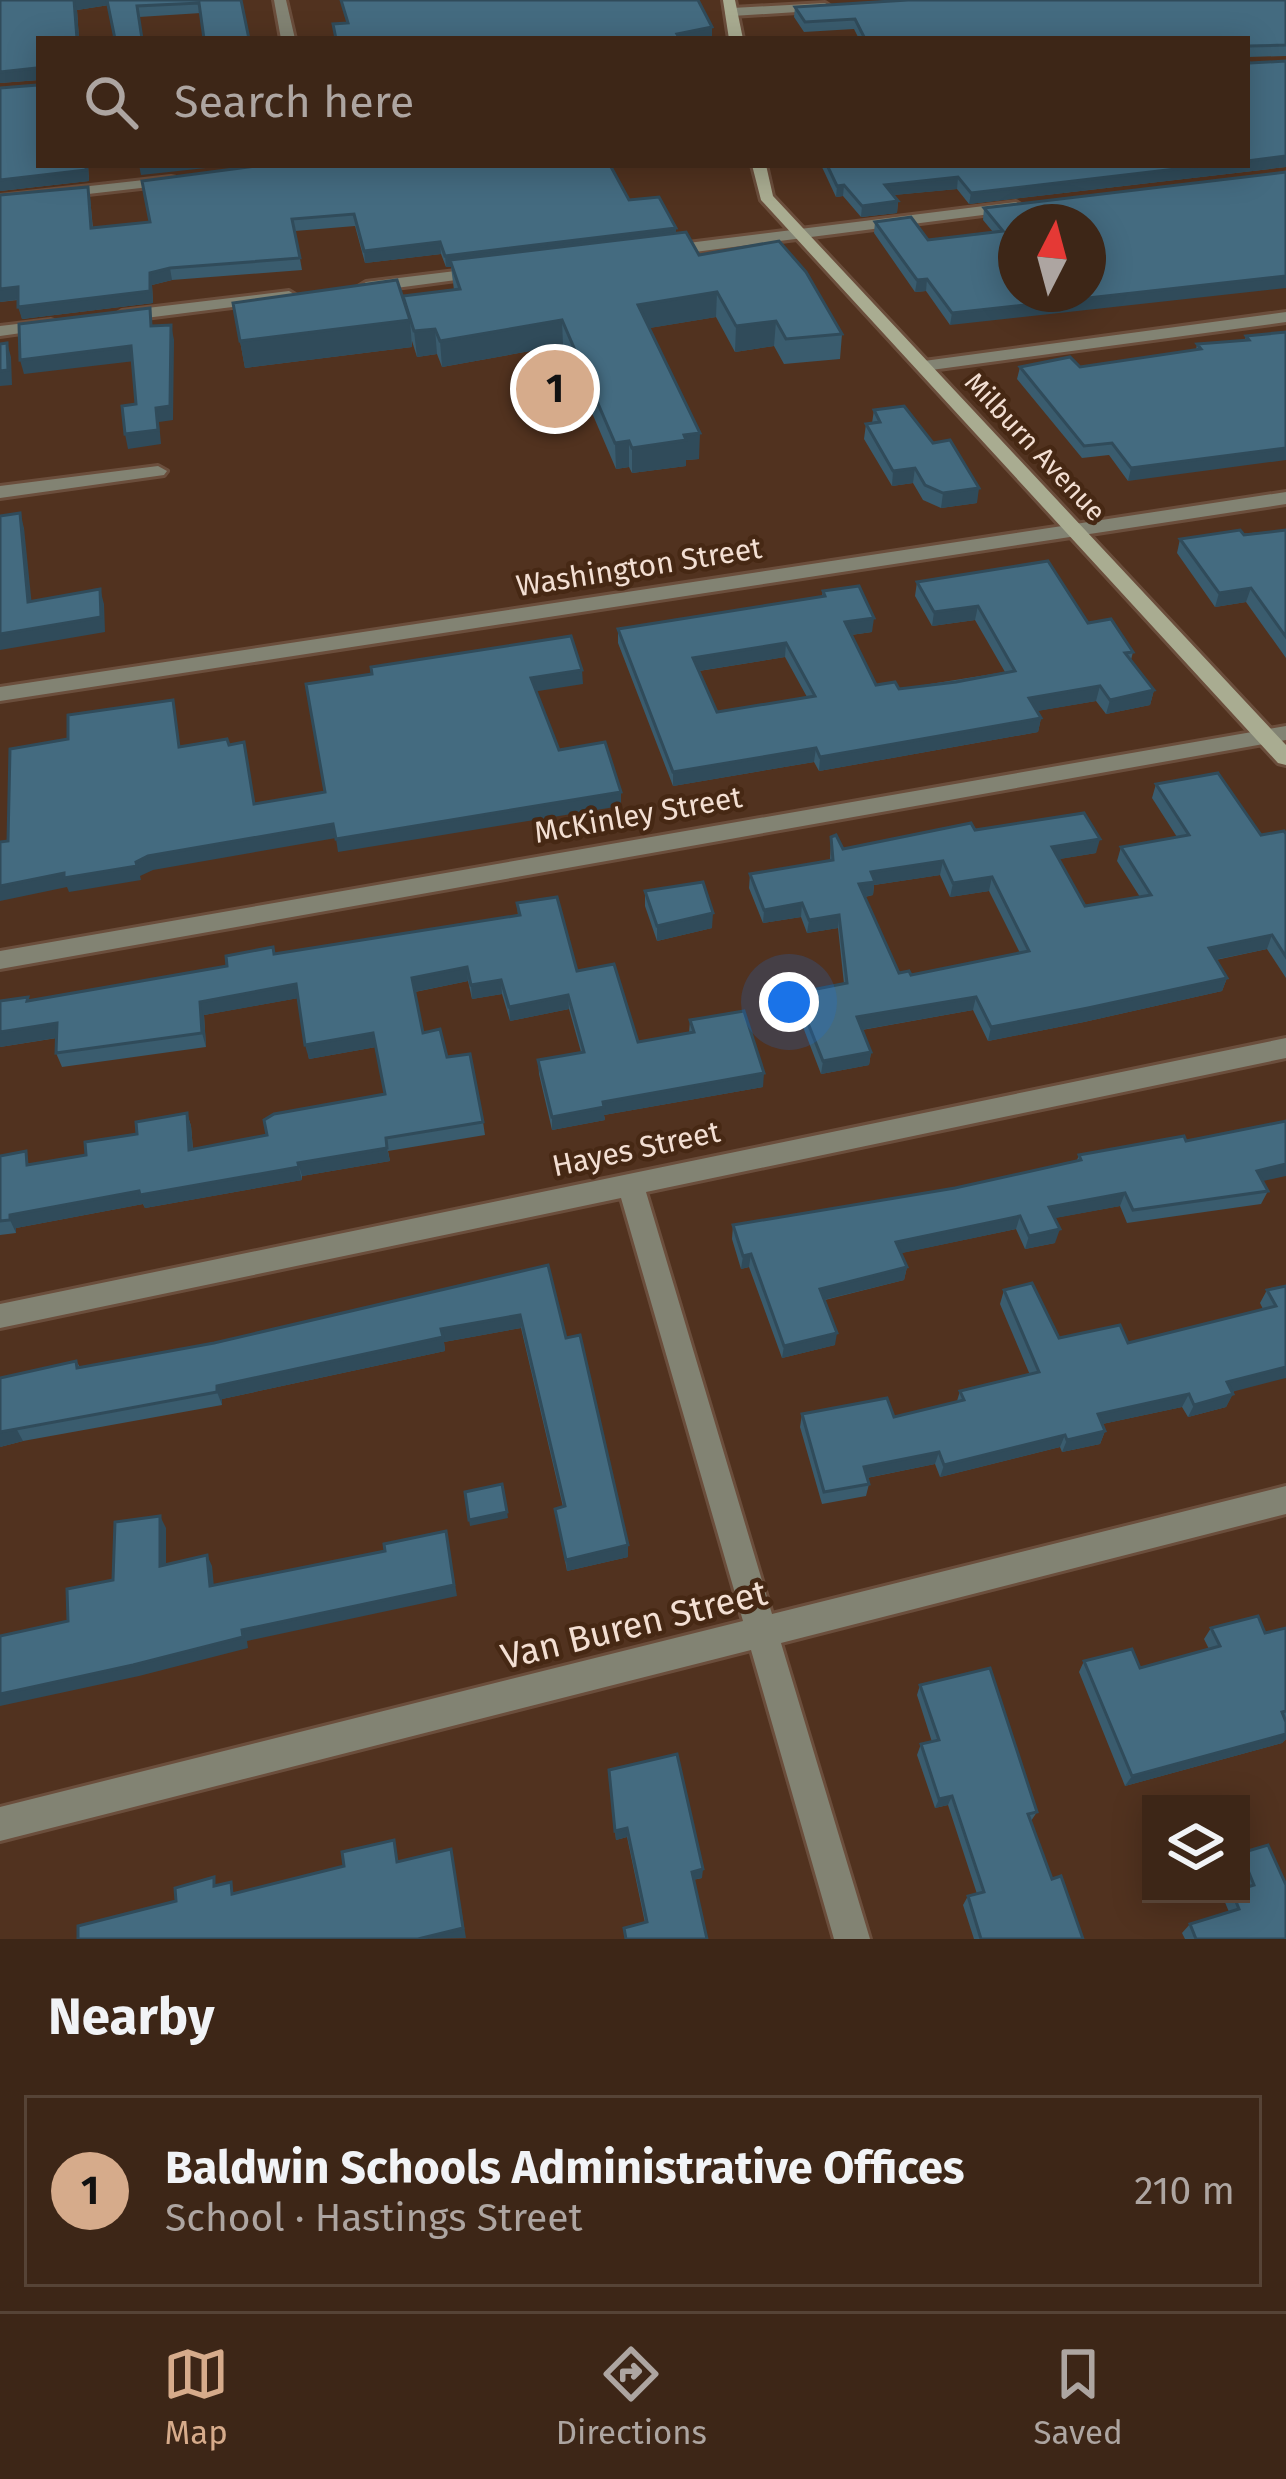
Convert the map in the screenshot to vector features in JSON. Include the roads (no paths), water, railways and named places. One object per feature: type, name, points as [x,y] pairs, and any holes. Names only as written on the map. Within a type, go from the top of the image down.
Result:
[{"type":"main road","points":[[730,6],[735,36]]},
{"type":"main road","name":"Milburn Avenue","points":[[760,168],[766,196],[1076,530],[1276,735],[1286,758]]},
{"type":"street","points":[[280,0],[287,36]]},
{"type":"street","points":[[730,6],[846,5]]},
{"type":"street","points":[[0,200],[186,179]]},
{"type":"street","points":[[635,254],[998,210]]},
{"type":"street","points":[[353,288],[494,271]]},
{"type":"street","points":[[94,320],[306,294]]},
{"type":"street","points":[[924,366],[1286,317]]},
{"type":"street","points":[[0,331],[70,323]]},
{"type":"street","points":[[0,492],[158,471]]},
{"type":"street","name":"Washington Street","points":[[0,694],[1286,498]]},
{"type":"street","name":"McKinley Street","points":[[0,961],[1276,735]]},
{"type":"street","name":"Hayes Street","points":[[0,1316],[1286,1048]]},
{"type":"street","points":[[630,1184],[852,1939]]},
{"type":"street","name":"Van Buren Street","points":[[0,1824],[1286,1500]]},
{"type":"place","name":"Baldwin Schools Administrative Offices","points":[[555,389]]}]
